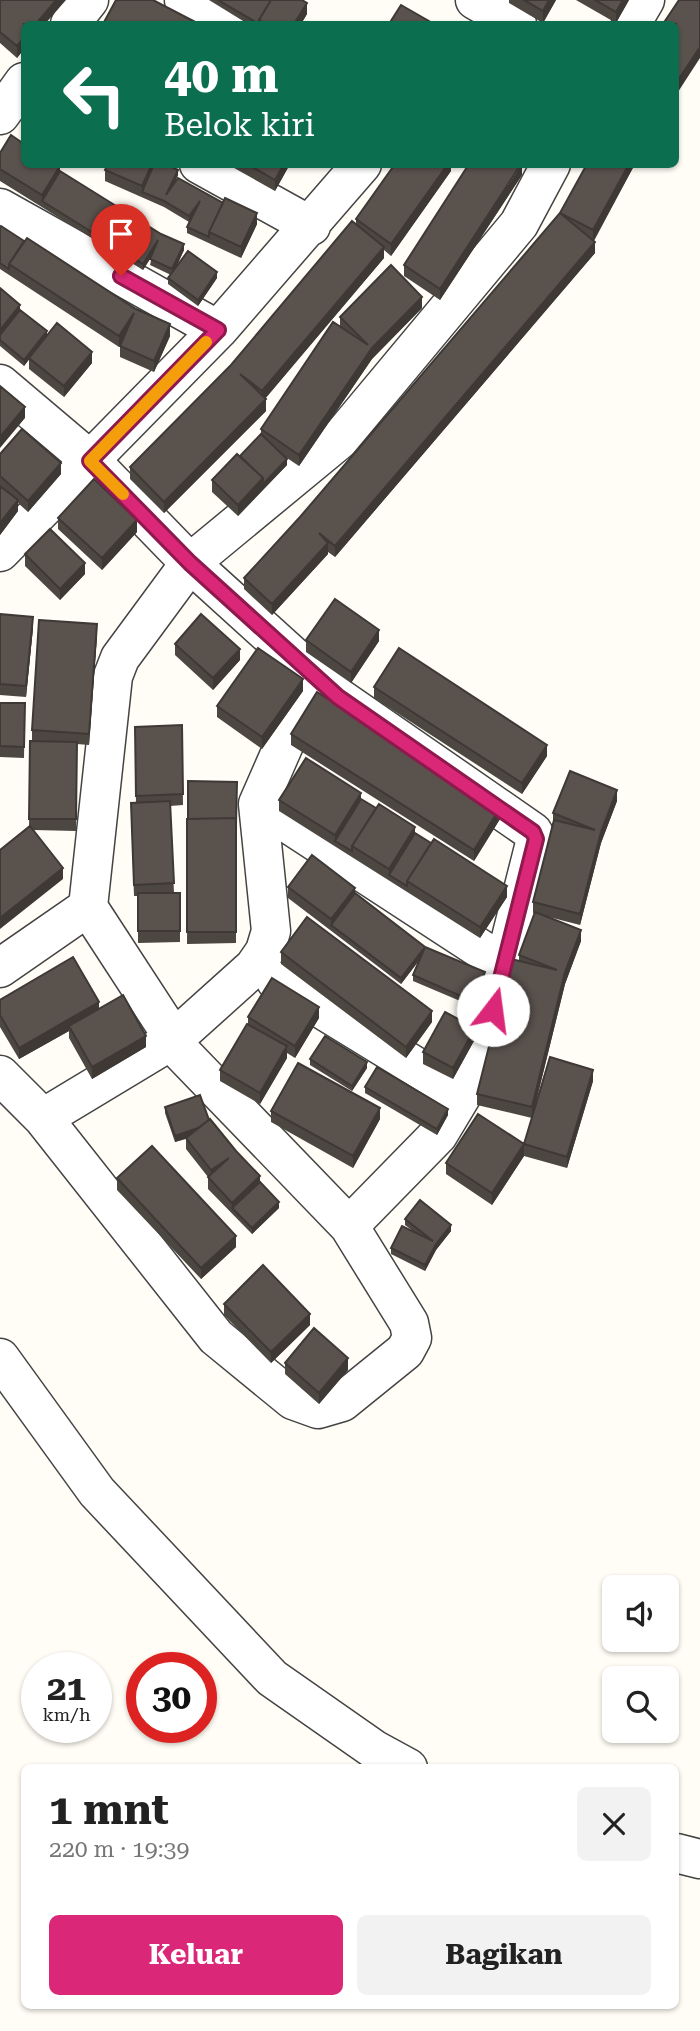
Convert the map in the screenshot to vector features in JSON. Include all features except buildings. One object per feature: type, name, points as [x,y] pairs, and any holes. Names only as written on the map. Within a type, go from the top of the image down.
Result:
[{"type":"street","points":[[72,21],[89,0]]},
{"type":"street","points":[[184,0],[224,21]]},
{"type":"street","points":[[633,21],[645,0]]},
{"type":"street","points":[[0,116],[21,86]]},
{"type":"street","points":[[206,168],[311,226]]},
{"type":"street","points":[[0,552],[218,330],[359,168]]},
{"type":"street","points":[[0,1075],[43,1118],[216,1337],[293,1400],[318,1409],[341,1402],[405,1351],[412,1338],[409,1323],[349,1226],[182,1053],[88,907],[113,676],[120,658],[190,563],[339,440],[519,223],[549,168]]},
{"type":"street","points":[[0,208],[218,330]]},
{"type":"street","points":[[0,384],[90,461],[190,563],[338,697],[533,832],[536,839],[487,1033],[462,1095],[438,1135],[349,1226]]},
{"type":"street","points":[[43,1118],[174,1039],[254,967],[265,951],[271,931],[258,804],[315,674]]},
{"type":"street","points":[[258,804],[505,965]]},
{"type":"street","points":[[0,968],[88,907]]},
{"type":"street","points":[[254,967],[462,1095]]},
{"type":"street","points":[[1,1359],[97,1492],[272,1678],[375,1751],[400,1764]]},
{"type":"street","points":[[679,1854],[700,1859]]},
{"type":"slow traffic","points":[[123,494],[90,461],[206,342]]},
{"type":"route","points":[[121,276],[218,330],[90,461],[190,563],[338,697],[533,832],[536,839],[493,1010]]}]
